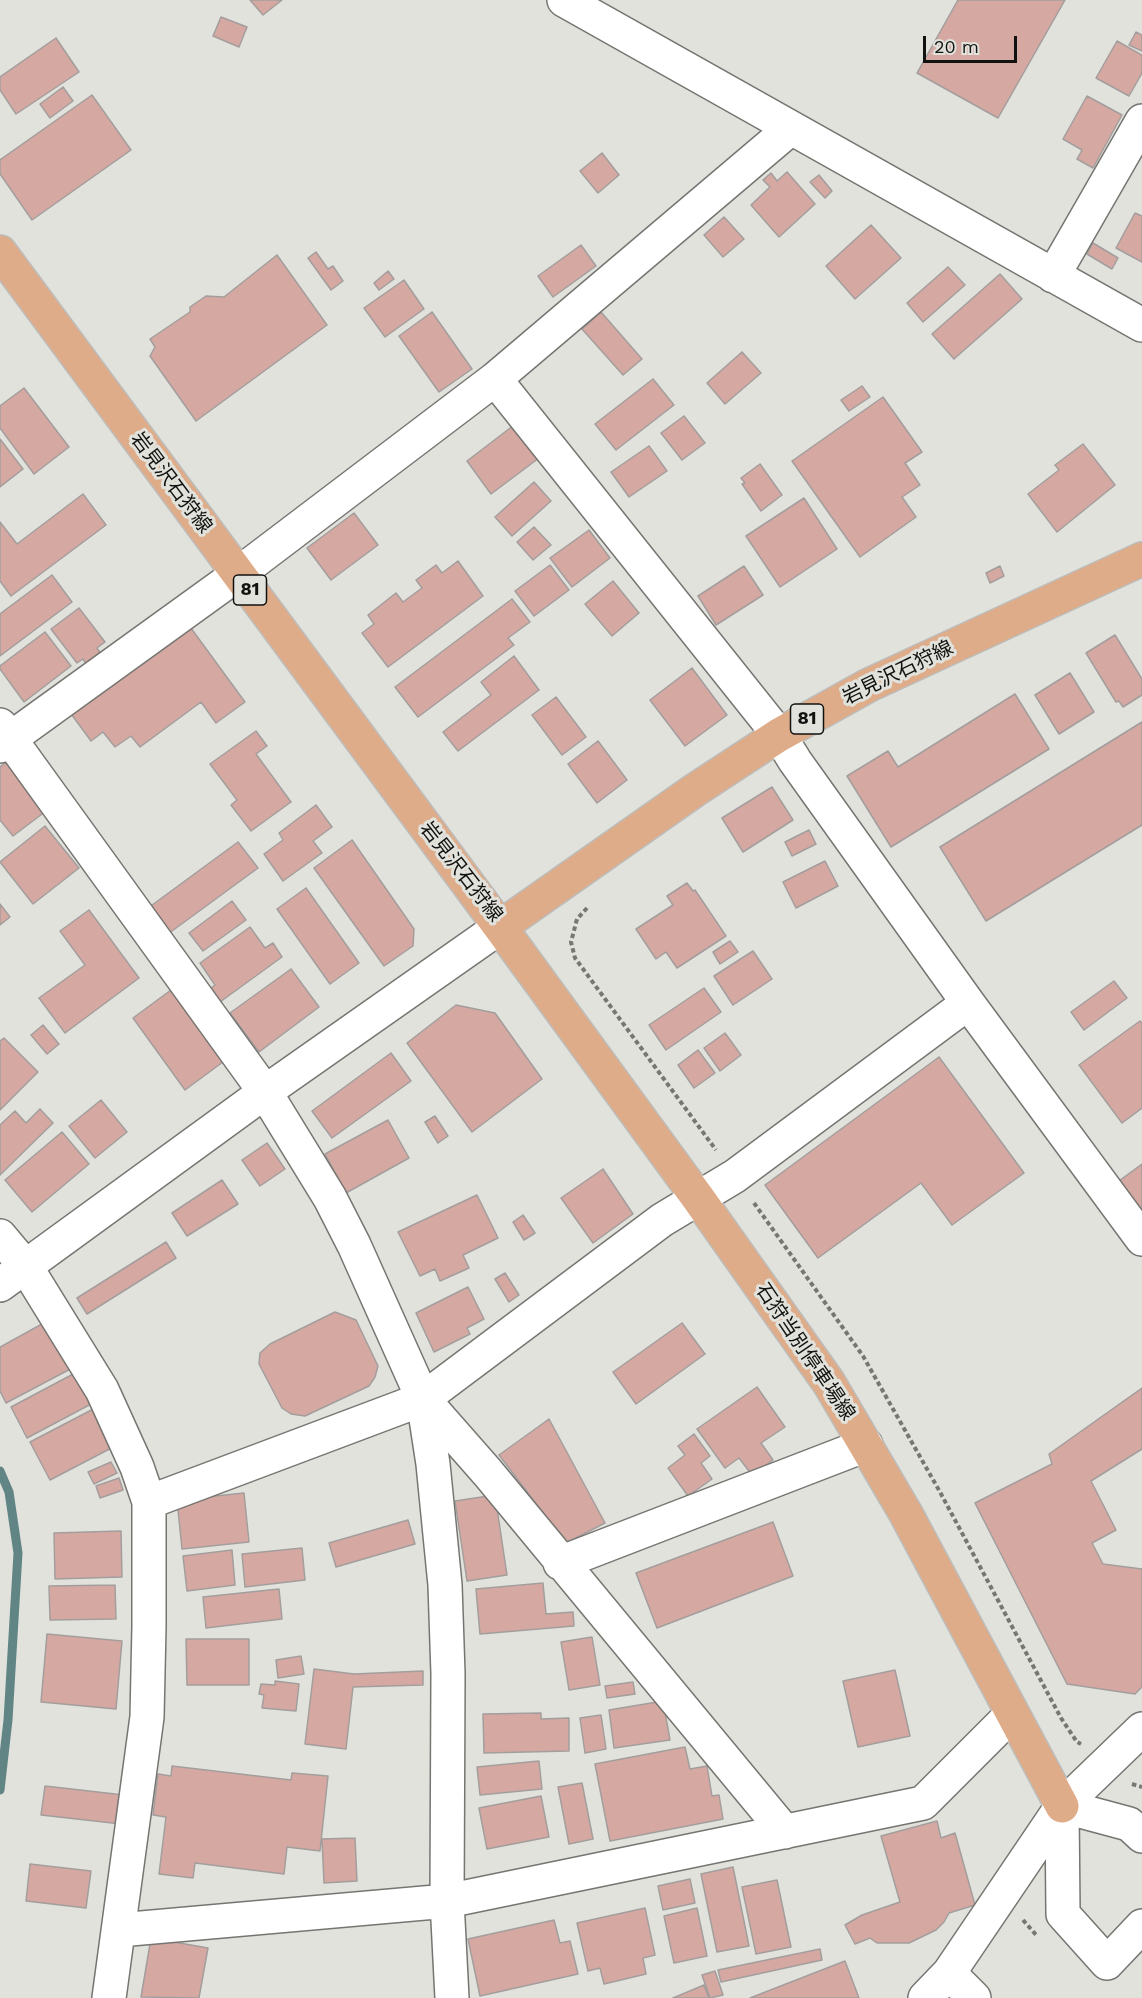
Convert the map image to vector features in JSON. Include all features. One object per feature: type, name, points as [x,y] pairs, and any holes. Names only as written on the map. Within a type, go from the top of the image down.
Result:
[{"type":"main road","name":"岩見沢石狩線","points":[[0,252],[500,927],[695,790],[779,735],[869,686],[1142,559]]},
{"type":"main road","name":"石狩当別停車場線","points":[[500,927],[830,1383],[906,1514],[1062,1806]]},
{"type":"street","points":[[564,0],[1142,325]]},
{"type":"street","points":[[1053,276],[1142,121]]},
{"type":"street","points":[[452,1998],[447,1901],[446,1585],[433,1464],[423,1399],[335,1208],[265,1092],[3,736],[238,574],[495,379],[791,128]]},
{"type":"street","points":[[495,379],[779,735],[795,761],[968,1003],[1142,1239]]},
{"type":"street","points":[[13,1276],[265,1092],[500,927]]},
{"type":"street","points":[[149,1502],[423,1399],[662,1220],[735,1176],[968,1003]]},
{"type":"street","points":[[0,1236],[13,1276],[102,1390],[137,1467],[149,1502],[147,1717],[109,1998]]},
{"type":"street","points":[[423,1399],[488,1473],[560,1563],[785,1832]]},
{"type":"street","points":[[560,1563],[866,1445]]},
{"type":"street","points":[[119,1930],[447,1901],[923,1803],[1012,1714]]},
{"type":"street","points":[[925,1998],[949,1973],[1062,1806],[1142,1730]]},
{"type":"street","points":[[1062,1806],[1129,1824],[1142,1836]]},
{"type":"street","points":[[1062,1806],[1063,1914],[1107,1963],[1142,1926]]},
{"type":"street","points":[[949,1973],[974,1998]]},
{"type":"path","points":[[1130,1784],[1142,1786]]},
{"type":"building","points":[[250,0],[282,0],[263,15]]},
{"type":"building","points":[[958,0],[1065,0],[998,118],[917,73]]},
{"type":"building","points":[[221,17],[247,27],[239,47],[213,36]]},
{"type":"building","points":[[1136,32],[1142,35],[1142,51],[1129,45]]},
{"type":"building","points":[[56,38],[79,72],[16,114],[0,90],[0,77]]},
{"type":"building","points":[[1117,41],[1142,55],[1142,73],[1129,96],[1096,78]]},
{"type":"building","points":[[63,87],[73,101],[50,118],[40,104]]},
{"type":"building","points":[[92,95],[131,150],[32,220],[0,174],[0,160]]},
{"type":"building","points":[[1087,96],[1122,115],[1093,168],[1077,159],[1082,150],[1063,139]]},
{"type":"building","points":[[602,153],[619,175],[598,193],[580,171]]},
{"type":"building","points":[[787,172],[815,204],[779,237],[751,205],[770,187],[763,180],[771,173],[777,181]]},
{"type":"building","points":[[819,175],[832,191],[825,198],[810,182]]},
{"type":"building","points":[[1135,213],[1142,216],[1142,262],[1116,248]]},
{"type":"building","points":[[724,217],[744,239],[723,257],[704,235]]},
{"type":"building","points":[[871,225],[901,258],[855,299],[826,266]]},
{"type":"building","points":[[1093,243],[1118,258],[1112,269],[1087,254]]},
{"type":"building","points":[[581,245],[596,266],[553,297],[538,276]]},
{"type":"building","points":[[316,252],[328,269],[333,266],[343,281],[331,290],[308,258]]},
{"type":"building","points":[[277,255],[327,325],[196,421],[150,356],[155,347],[150,339],[190,312],[190,307],[206,296],[224,297]]},
{"type":"building","points":[[948,267],[965,285],[923,322],[907,303]]},
{"type":"building","points":[[388,271],[394,279],[379,290],[374,283]]},
{"type":"building","points":[[1000,274],[1022,299],[954,359],[932,334]]},
{"type":"building","points":[[404,280],[424,309],[385,337],[364,308]]},
{"type":"building","points":[[432,312],[472,369],[439,392],[399,336]]},
{"type":"building","points":[[601,312],[642,359],[623,375],[582,329]]},
{"type":"building","points":[[742,352],[761,373],[725,404],[707,383]]},
{"type":"building","points":[[653,379],[674,405],[616,450],[595,424]]},
{"type":"building","points":[[862,386],[870,397],[849,411],[841,400]]},
{"type":"building","points":[[24,388],[69,447],[34,474],[0,428],[0,406]]},
{"type":"building","points":[[883,397],[922,452],[905,463],[920,485],[902,497],[916,517],[860,557],[792,461]]},
{"type":"building","points":[[684,416],[705,443],[682,460],[661,433]]},
{"type":"building","points":[[518,422],[543,455],[491,494],[467,461]]},
{"type":"building","points":[[0,439],[23,469],[0,487]]},
{"type":"building","points":[[1083,444],[1115,485],[1057,532],[1028,494],[1059,470],[1055,465]]},
{"type":"building","points":[[649,446],[667,471],[629,497],[611,472]]},
{"type":"building","points":[[760,464],[782,495],[761,511],[742,484],[745,483],[741,478]]},
{"type":"building","points":[[534,482],[551,501],[512,536],[495,517]]},
{"type":"building","points":[[83,494],[106,525],[11,596],[0,581],[0,522],[17,544]]},
{"type":"building","points":[[804,498],[837,549],[780,587],[746,536]]},
{"type":"building","points":[[354,513],[378,545],[331,580],[307,548]]},
{"type":"building","points":[[534,527],[551,545],[533,560],[517,542]]},
{"type":"building","points":[[589,530],[610,558],[572,587],[550,558]]},
{"type":"building","points":[[458,561],[483,596],[388,667],[362,633],[374,624],[368,615],[396,593],[403,602],[422,588],[416,580],[436,565],[442,573]]},
{"type":"building","points":[[550,565],[569,590],[534,616],[515,591]]},
{"type":"building","points":[[744,566],[763,595],[716,625],[698,596]]},
{"type":"building","points":[[1000,566],[1004,576],[990,583],[986,573]]},
{"type":"building","points":[[52,575],[72,602],[0,656],[0,614]]},
{"type":"building","points":[[613,581],[639,613],[612,636],[585,604]]},
{"type":"building","points":[[512,599],[530,622],[508,638],[514,645],[418,717],[395,687]]},
{"type":"building","points":[[79,608],[105,642],[97,648],[101,654],[87,665],[83,659],[77,663],[51,629]]},
{"type":"building","points":[[188,624],[245,702],[216,723],[201,702],[140,747],[131,736],[115,747],[103,732],[91,741],[69,711]]},
{"type":"building","points":[[45,632],[71,666],[24,702],[0,666]]},
{"type":"building","points":[[1115,635],[1142,679],[1142,695],[1123,707],[1119,701],[1116,702],[1086,653]]},
{"type":"building","points":[[514,656],[539,690],[458,751],[443,732],[491,695],[481,682]]},
{"type":"building","points":[[692,668],[727,715],[685,746],[650,700]]},
{"type":"building","points":[[1070,673],[1094,712],[1059,734],[1035,695]]},
{"type":"building","points":[[1015,694],[1049,749],[891,847],[847,776],[888,751],[898,767]]},
{"type":"building","points":[[556,697],[586,737],[562,755],[532,715]]},
{"type":"building","points":[[1142,722],[1142,825],[986,921],[940,847]]},
{"type":"building","points":[[256,731],[267,746],[256,754],[291,802],[251,831],[231,805],[237,800],[210,764]]},
{"type":"building","points":[[598,741],[627,780],[597,803],[568,764]]},
{"type":"building","points":[[10,759],[50,808],[13,836],[0,820],[0,767]]},
{"type":"building","points":[[772,787],[793,820],[743,852],[722,818]]},
{"type":"building","points":[[316,805],[332,827],[313,841],[322,853],[283,881],[264,854],[283,840],[279,833]]},
{"type":"building","points":[[45,826],[79,868],[33,904],[0,862]]},
{"type":"building","points":[[809,830],[816,844],[792,856],[785,842]]},
{"type":"building","points":[[352,840],[414,929],[413,946],[384,966],[314,868]]},
{"type":"building","points":[[238,842],[258,868],[168,934],[148,908]]},
{"type":"building","points":[[825,861],[838,886],[796,908],[783,882]]},
{"type":"building","points":[[687,883],[693,891],[695,890],[726,936],[677,968],[666,952],[656,959],[636,929],[673,905],[667,896]]},
{"type":"building","points":[[306,888],[359,963],[330,984],[277,909]]},
{"type":"building","points":[[232,901],[246,920],[203,951],[189,933]]},
{"type":"building","points":[[0,904],[10,917],[0,925]]},
{"type":"building","points":[[89,910],[139,978],[65,1033],[39,998],[85,965],[60,931]]},
{"type":"building","points":[[250,927],[265,948],[273,943],[282,957],[220,1002],[210,989],[215,985],[200,963]]},
{"type":"building","points":[[730,941],[738,952],[720,964],[713,952]]},
{"type":"building","points":[[753,951],[772,979],[733,1005],[714,976]]},
{"type":"building","points":[[291,969],[319,1007],[259,1052],[230,1013]]},
{"type":"building","points":[[1114,981],[1127,998],[1084,1030],[1071,1012]]},
{"type":"building","points":[[175,987],[227,1059],[185,1090],[133,1018]]},
{"type":"building","points":[[704,988],[721,1012],[666,1050],[649,1025]]},
{"type":"building","points":[[456,1005],[495,1013],[542,1079],[472,1132],[407,1043]]},
{"type":"building","points":[[1140,1021],[1142,1023],[1142,1108],[1122,1123],[1079,1065]]},
{"type":"building","points":[[43,1025],[59,1044],[47,1054],[31,1035]]},
{"type":"building","points":[[725,1033],[741,1055],[720,1071],[704,1048]]},
{"type":"building","points":[[4,1038],[38,1072],[0,1110],[0,1041]]},
{"type":"building","points":[[698,1050],[715,1073],[694,1088],[678,1065]]},
{"type":"building","points":[[391,1053],[411,1081],[332,1138],[312,1111]]},
{"type":"building","points":[[939,1057],[1024,1173],[952,1225],[921,1183],[818,1258],[765,1185]]},
{"type":"building","points":[[101,1100],[127,1132],[95,1158],[69,1126]]},
{"type":"building","points":[[40,1109],[53,1123],[0,1175],[0,1125],[15,1111],[26,1123]]},
{"type":"building","points":[[435,1116],[448,1136],[438,1143],[425,1122]]},
{"type":"building","points":[[388,1120],[409,1158],[346,1193],[325,1154]]},
{"type":"building","points":[[62,1132],[89,1164],[32,1212],[5,1180]]},
{"type":"building","points":[[267,1143],[285,1169],[260,1186],[242,1160]]},
{"type":"building","points":[[1142,1164],[1142,1228],[1112,1186]]},
{"type":"building","points":[[603,1169],[633,1214],[593,1243],[561,1198]]},
{"type":"building","points":[[222,1180],[238,1204],[187,1236],[172,1213]]},
{"type":"building","points":[[477,1195],[498,1238],[463,1255],[469,1268],[440,1281],[435,1269],[420,1276],[398,1232]]},
{"type":"building","points":[[523,1215],[535,1233],[524,1240],[513,1222]]},
{"type":"building","points":[[166,1242],[176,1258],[87,1314],[77,1298]]},
{"type":"building","points":[[505,1273],[519,1295],[509,1302],[495,1279]]},
{"type":"building","points":[[468,1287],[484,1319],[467,1328],[470,1334],[434,1352],[416,1313]]},
{"type":"building","points":[[335,1312],[356,1320],[378,1366],[375,1377],[369,1386],[305,1416],[291,1414],[282,1408],[259,1364],[260,1353],[270,1344]]},
{"type":"building","points":[[51,1319],[76,1366],[6,1403],[0,1391],[0,1347]]},
{"type":"building","points":[[682,1323],[705,1354],[636,1404],[613,1372]]},
{"type":"building","points":[[77,1372],[93,1403],[27,1438],[11,1407]]},
{"type":"building","points":[[757,1387],[785,1427],[761,1443],[773,1460],[752,1475],[739,1458],[725,1468],[697,1429]]},
{"type":"building","points":[[1142,1388],[1142,1449],[1091,1481],[1116,1530],[1092,1543],[1103,1564],[1142,1569],[1142,1687],[1135,1694],[1067,1684],[975,1503],[1052,1464],[1049,1454]]},
{"type":"building","points":[[101,1405],[121,1443],[50,1480],[30,1442]]},
{"type":"building","points":[[549,1419],[605,1523],[566,1543],[499,1455]]},
{"type":"building","points":[[694,1434],[710,1456],[701,1463],[712,1479],[688,1496],[668,1468],[685,1455],[678,1446]]},
{"type":"building","points":[[111,1462],[117,1473],[94,1484],[88,1472]]},
{"type":"building","points":[[119,1478],[123,1490],[100,1498],[96,1486]]},
{"type":"building","points":[[244,1493],[249,1542],[182,1549],[177,1500]]},
{"type":"building","points":[[495,1495],[507,1575],[467,1581],[455,1501]]},
{"type":"building","points":[[408,1520],[415,1544],[336,1567],[329,1543]]},
{"type":"building","points":[[773,1522],[793,1576],[657,1628],[636,1573]]},
{"type":"building","points":[[121,1531],[122,1577],[55,1579],[54,1533]]},
{"type":"building","points":[[302,1548],[305,1580],[245,1587],[242,1554]]},
{"type":"building","points":[[232,1550],[235,1585],[187,1591],[183,1556]]},
{"type":"building","points":[[543,1583],[546,1614],[573,1612],[574,1626],[480,1634],[476,1589]]},
{"type":"building","points":[[115,1585],[116,1619],[50,1620],[49,1586]]},
{"type":"building","points":[[279,1589],[282,1619],[206,1628],[203,1597]]},
{"type":"building","points":[[47,1634],[122,1641],[116,1709],[41,1702]]},
{"type":"building","points":[[592,1637],[600,1685],[569,1690],[561,1642]]},
{"type":"building","points":[[186,1639],[249,1639],[249,1685],[187,1685]]},
{"type":"building","points":[[301,1656],[304,1674],[278,1678],[276,1660]]},
{"type":"building","points":[[314,1669],[354,1674],[423,1671],[423,1685],[353,1687],[346,1749],[305,1744]]},
{"type":"building","points":[[895,1670],[910,1736],[858,1747],[843,1681]]},
{"type":"building","points":[[275,1681],[299,1684],[296,1711],[262,1708],[264,1695],[259,1694],[261,1684],[275,1685]]},
{"type":"building","points":[[633,1682],[635,1694],[607,1698],[605,1686]]},
{"type":"building","points":[[663,1701],[670,1740],[614,1748],[609,1710]]},
{"type":"building","points":[[541,1713],[541,1719],[569,1718],[569,1751],[484,1753],[483,1714]]},
{"type":"building","points":[[601,1715],[606,1749],[585,1753],[580,1718]]},
{"type":"building","points":[[685,1747],[690,1769],[707,1766],[712,1796],[719,1795],[723,1819],[610,1841],[595,1764]]},
{"type":"building","points":[[539,1761],[542,1789],[480,1795],[477,1767]]},
{"type":"building","points":[[172,1766],[291,1780],[292,1773],[328,1776],[320,1851],[287,1847],[284,1874],[195,1863],[193,1878],[159,1874],[166,1817],[153,1815],[158,1774],[171,1776]]},
{"type":"building","points":[[582,1783],[593,1839],[569,1844],[558,1787]]},
{"type":"building","points":[[45,1786],[124,1795],[121,1824],[41,1815]]},
{"type":"building","points":[[541,1796],[549,1837],[487,1849],[479,1808]]},
{"type":"building","points":[[937,1821],[941,1838],[955,1833],[975,1905],[949,1913],[936,1930],[909,1943],[877,1943],[870,1938],[855,1944],[845,1925],[862,1915],[900,1902],[881,1836]]},
{"type":"building","points":[[355,1838],[357,1881],[324,1883],[322,1839]]},
{"type":"building","points":[[30,1864],[91,1871],[86,1908],[26,1901]]},
{"type":"building","points":[[733,1867],[749,1946],[717,1952],[701,1874]]},
{"type":"building","points":[[690,1879],[695,1903],[663,1910],[658,1886]]},
{"type":"building","points":[[777,1880],[791,1947],[756,1954],[742,1887]]},
{"type":"building","points":[[645,1908],[655,1955],[643,1958],[646,1974],[604,1984],[600,1968],[588,1971],[577,1923]]},
{"type":"building","points":[[697,1908],[707,1956],[674,1963],[664,1916]]},
{"type":"building","points":[[554,1920],[560,1943],[570,1941],[578,1974],[480,1996],[468,1939]]},
{"type":"building","points":[[151,1938],[208,1948],[199,1998],[141,1997]]},
{"type":"building","points":[[820,1949],[822,1960],[721,1982],[718,1970]]},
{"type":"building","points":[[845,1961],[859,1998],[750,1998]]},
{"type":"building","points":[[715,1971],[723,1995],[710,1998],[702,1975]]},
{"type":"building","points":[[704,1985],[709,1998],[673,1998]]},
{"type":"waterway","points":[[0,1471],[9,1492],[18,1553],[8,1720],[0,1790]]}]
